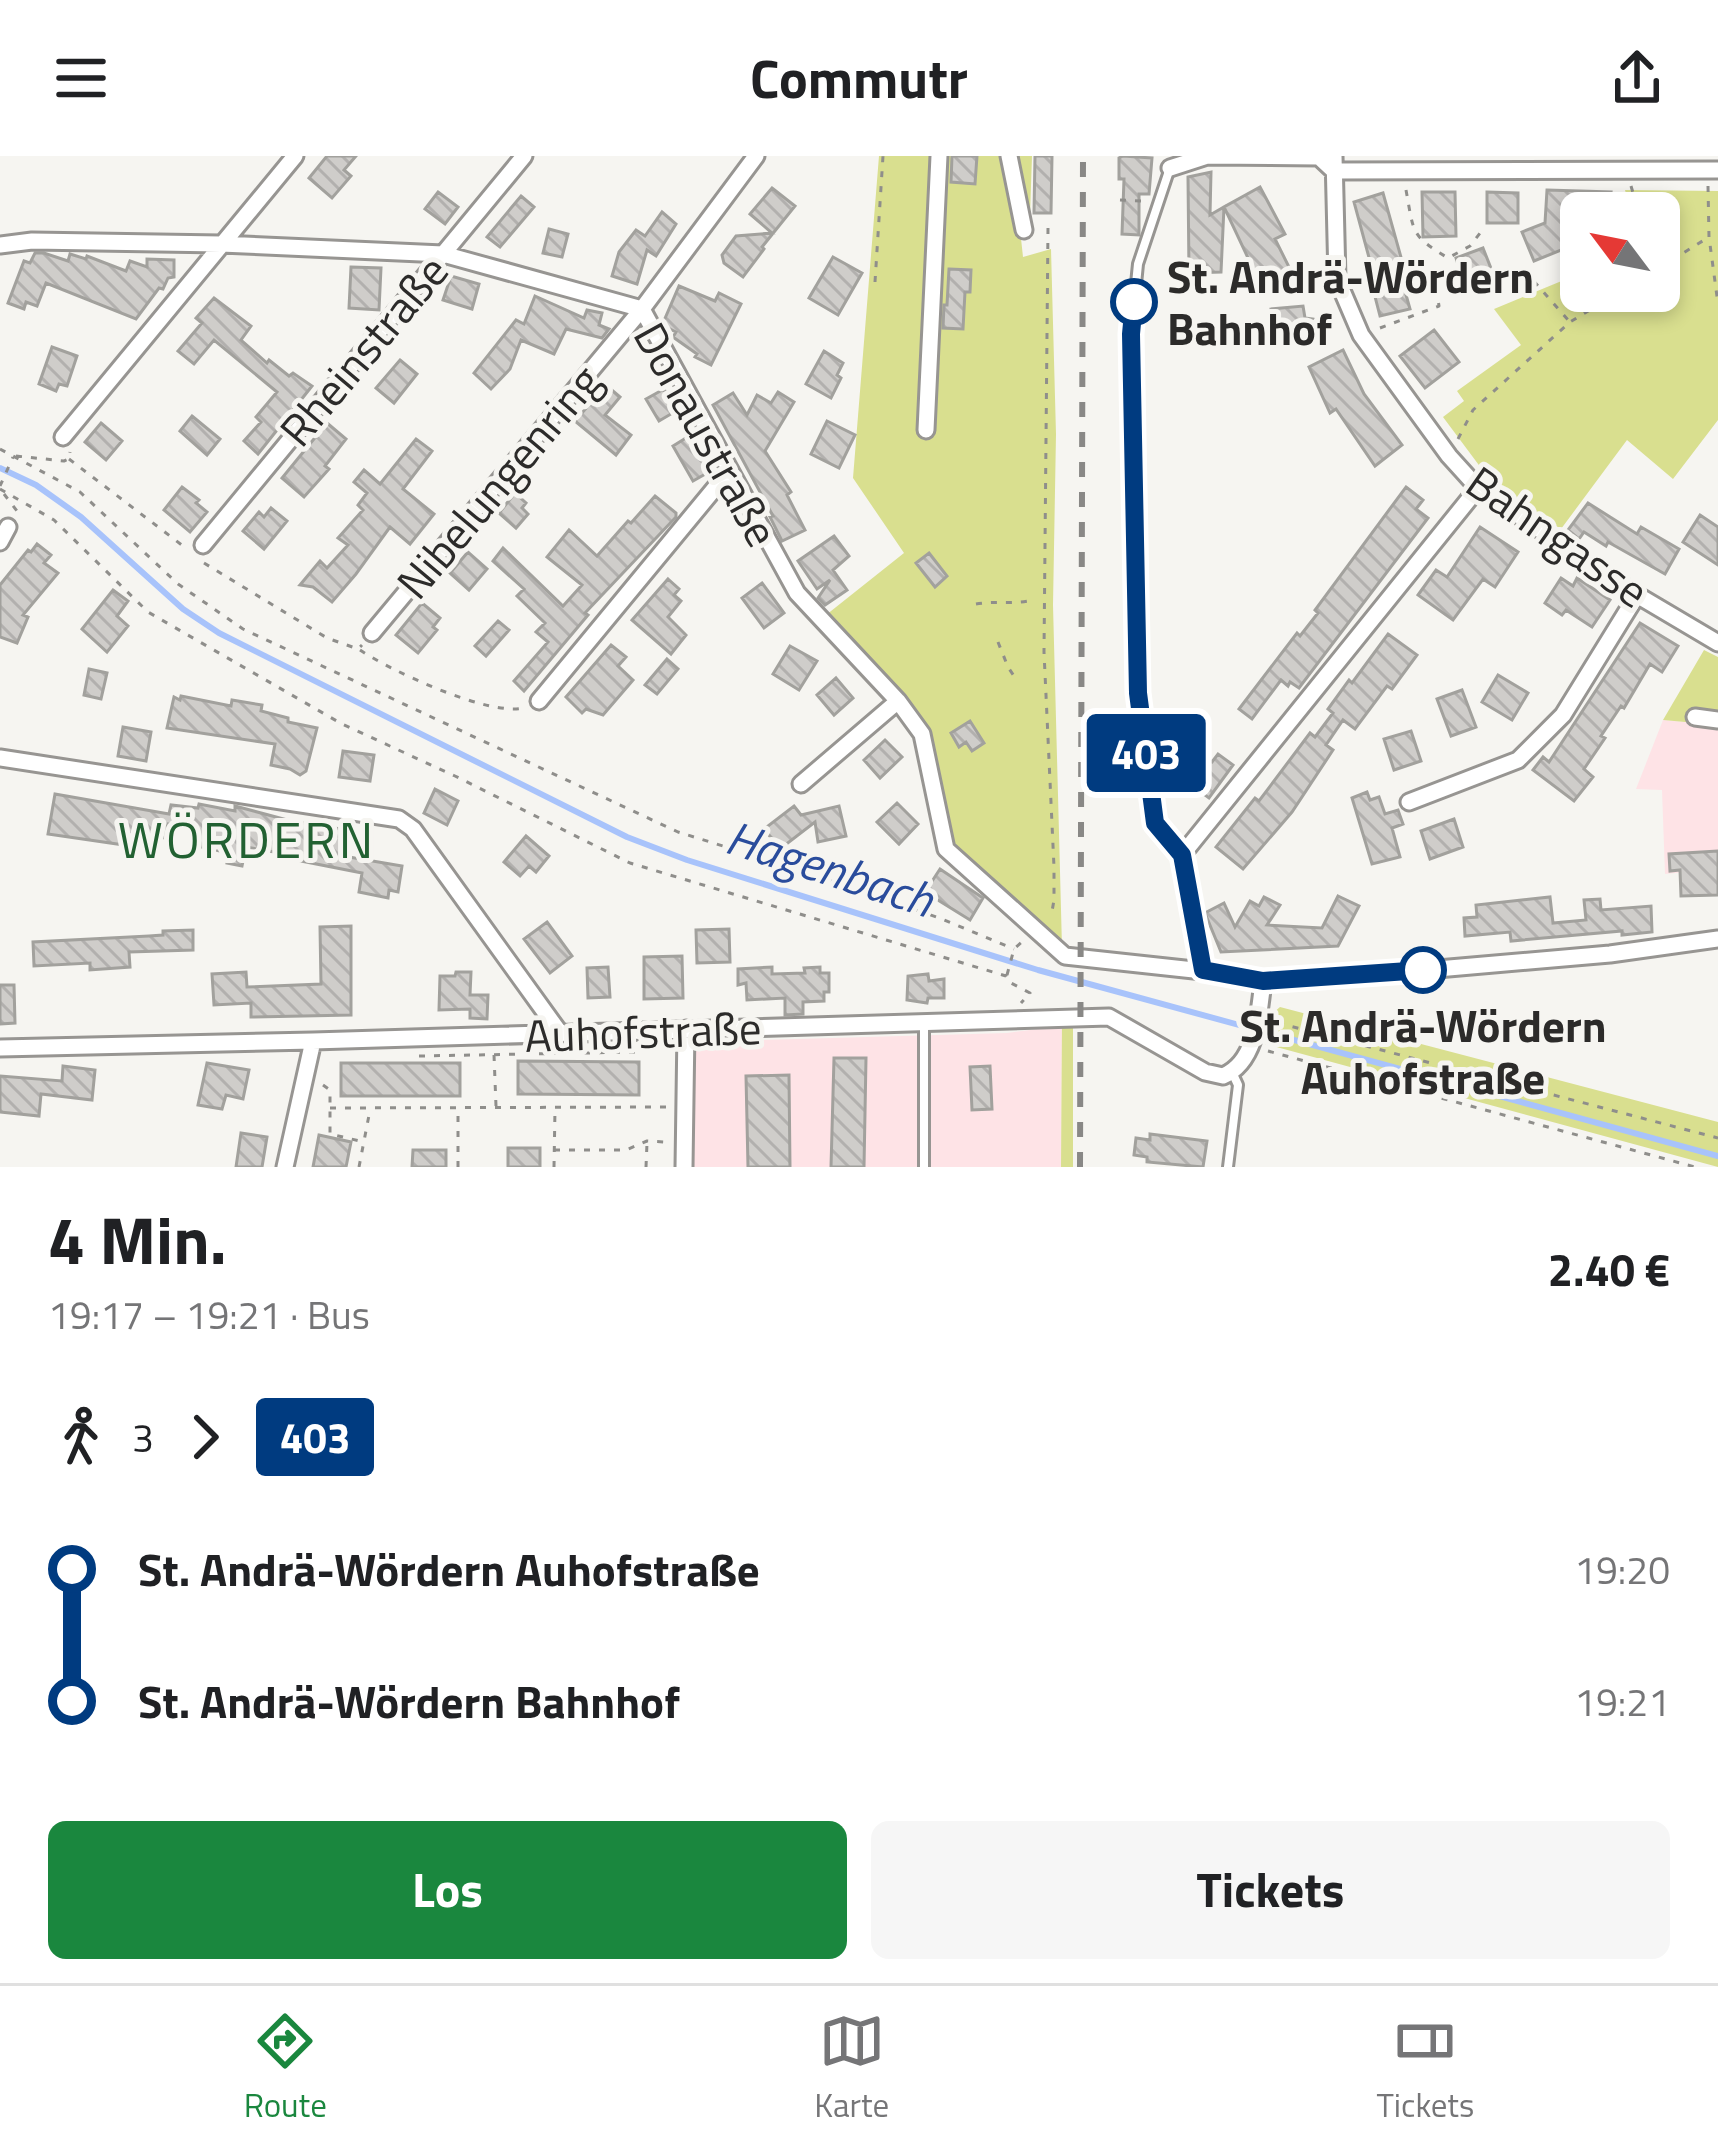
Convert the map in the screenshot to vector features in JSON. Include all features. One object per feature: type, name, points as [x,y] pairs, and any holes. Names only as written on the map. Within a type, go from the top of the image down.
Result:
[{"type":"street","points":[[63,437],[295,156]]},
{"type":"street","name":"Rheinstraße","points":[[203,544],[524,156]]},
{"type":"street","name":"Nibelungenring","points":[[372,633],[642,309],[756,156]]},
{"type":"street","points":[[926,430],[939,156]]},
{"type":"street","points":[[1009,156],[1024,230]]},
{"type":"street","points":[[1170,168],[1207,156],[1319,158],[1403,170],[1456,163],[1595,163],[1625,170],[1715,166]]},
{"type":"street","name":"Bahngasse","points":[[1334,163],[1337,279],[1361,335],[1449,456],[1478,488],[1637,595],[1718,643]]},
{"type":"street","name":"Donaustraße","points":[[0,245],[32,241],[221,244],[443,254],[642,309],[797,593],[898,701],[922,734],[946,849],[1065,956],[1263,981],[1564,958],[1718,939]]},
{"type":"street","points":[[538,701],[729,471]]},
{"type":"street","points":[[1203,970],[1182,855],[1478,488]]},
{"type":"street","points":[[1409,802],[1518,760],[1563,715],[1637,595]]},
{"type":"street","points":[[800,784],[898,701]]},
{"type":"street","points":[[1696,717],[1718,719]]},
{"type":"street","points":[[0,758],[399,819],[413,829],[560,1033]]},
{"type":"street","points":[[1232,1072],[1251,1044],[1263,981]]},
{"type":"street","name":"Auhofstraße","points":[[0,1048],[1108,1017],[1205,1072],[1222,1076],[1232,1072]]},
{"type":"street","points":[[684,1167],[686,1029]]},
{"type":"street","points":[[286,1167],[313,1041]]},
{"type":"lane","points":[[1170,168],[1138,264],[1131,334],[1138,693],[1155,823],[1182,855]]},
{"type":"lane","points":[[924,1024],[924,1167]]},
{"type":"lane","points":[[1228,1167],[1238,1085],[1232,1072]]},
{"type":"path","points":[[875,282],[883,156]]},
{"type":"path","points":[[1715,166],[1709,237],[1718,304]]},
{"type":"path","points":[[1403,170],[1414,231],[1422,242],[1448,258],[1470,246],[1484,228]]},
{"type":"path","points":[[1625,170],[1633,192]]},
{"type":"path","points":[[1120,200],[1146,202]]},
{"type":"path","points":[[1034,930],[1049,926],[1054,900],[1044,652],[1048,228]]},
{"type":"path","points":[[1680,255],[1709,237]]},
{"type":"path","points":[[1524,270],[1570,322]]},
{"type":"path","points":[[1361,335],[1439,306],[1436,287],[1456,279]]},
{"type":"path","points":[[1449,456],[1473,410],[1586,312]]},
{"type":"path","points":[[63,437],[69,459]]},
{"type":"path","points":[[0,448],[80,492],[178,584],[243,628],[678,832],[837,882],[1014,949],[1006,976],[1030,993],[1014,1011],[1017,1020]]},
{"type":"path","points":[[14,455],[69,459]]},
{"type":"path","points":[[4,534],[22,517],[0,488],[14,455]]},
{"type":"path","points":[[69,459],[177,541]]},
{"type":"path","points":[[0,488],[54,520],[148,612],[342,724],[630,863],[1006,976]]},
{"type":"path","points":[[203,544],[202,562],[214,572],[326,638],[358,649],[383,665],[487,705],[517,710],[538,701]]},
{"type":"path","points":[[976,604],[1028,601]]},
{"type":"path","name":"Nibelungenring","points":[[358,649],[372,633]]},
{"type":"path","points":[[998,642],[1016,679]]},
{"type":"path","points":[[1258,1019],[1718,1138]]},
{"type":"path","points":[[1251,1044],[1695,1167]]},
{"type":"path","points":[[422,1056],[639,1052]]},
{"type":"path","points":[[494,1055],[496,1108]]},
{"type":"path","points":[[306,1074],[330,1090],[330,1134],[364,1142]]},
{"type":"path","points":[[554,1167],[555,1106]]},
{"type":"path","points":[[330,1108],[686,1107]]},
{"type":"path","points":[[359,1167],[371,1108]]},
{"type":"path","points":[[458,1108],[458,1167]]},
{"type":"path","points":[[554,1150],[626,1150],[647,1141],[685,1142]]},
{"type":"path","points":[[646,1167],[647,1141]]},
{"type":"shaded area","points":[[1663,720],[1718,725],[1718,869],[1665,874],[1662,790],[1636,789]]},
{"type":"shaded area","points":[[1062,1026],[1061,1167],[694,1167],[695,1042],[1007,1033]]},
{"type":"green space","points":[[879,156],[1032,156],[1030,216],[1019,220],[1023,257],[1051,249],[1056,434],[1053,605],[1062,947],[946,849],[922,734],[821,619],[904,553],[853,478]]},
{"type":"green space","points":[[1718,191],[1718,420],[1673,479],[1627,440],[1561,529],[1496,488],[1443,417],[1464,401],[1457,391],[1521,345],[1494,309],[1560,282],[1560,312],[1680,312],[1680,192],[1626,192]]},
{"type":"green space","points":[[1704,650],[1718,657],[1718,725],[1663,720]]},
{"type":"green space","points":[[1280,1007],[1718,1122],[1718,1167],[1265,1044],[1273,1013]]},
{"type":"green space","points":[[1062,1018],[1073,1018],[1073,1167],[1061,1167]]},
{"type":"building","points":[[327,156],[356,156],[344,170],[351,176],[332,198],[309,178]]},
{"type":"building","points":[[952,156],[977,156],[975,184],[951,182]]},
{"type":"building","points":[[1035,156],[1052,156],[1051,213],[1034,213]]},
{"type":"building","points":[[1119,158],[1152,158],[1149,194],[1139,194],[1139,235],[1122,234],[1124,179],[1119,179]]},
{"type":"building","points":[[1211,172],[1210,215],[1224,207],[1221,272],[1189,273],[1188,177]]},
{"type":"building","points":[[1260,187],[1285,234],[1275,239],[1295,279],[1265,294],[1224,207]]},
{"type":"building","points":[[772,188],[795,206],[743,277],[724,263],[722,255],[736,236],[772,233],[750,214]]},
{"type":"building","points":[[1547,190],[1611,192],[1560,192],[1560,250],[1534,261],[1522,232],[1545,223]]},
{"type":"building","points":[[438,192],[458,207],[445,224],[425,209]]},
{"type":"building","points":[[1422,192],[1455,192],[1456,236],[1423,237]]},
{"type":"building","points":[[1487,192],[1518,193],[1518,223],[1487,223]]},
{"type":"building","points":[[1383,193],[1410,309],[1380,316],[1354,202]]},
{"type":"building","points":[[521,196],[534,207],[500,247],[487,237]]},
{"type":"building","points":[[662,212],[676,224],[656,256],[647,250],[637,284],[612,276],[619,252],[636,230],[645,236]]},
{"type":"building","points":[[549,229],[568,234],[562,257],[543,253]]},
{"type":"building","points":[[1483,248],[1494,276],[1465,288],[1456,258]]},
{"type":"building","points":[[35,253],[68,261],[70,254],[87,256],[126,271],[130,261],[147,267],[147,259],[174,260],[174,277],[168,278],[136,319],[46,283],[37,306],[26,302],[24,309],[8,303],[24,261],[30,263]]},
{"type":"building","points":[[833,257],[862,273],[838,315],[809,298]]},
{"type":"building","points":[[351,267],[381,268],[379,310],[349,308]]},
{"type":"building","points":[[949,269],[971,270],[963,329],[943,328]]},
{"type":"building","points":[[451,276],[479,284],[472,309],[443,300]]},
{"type":"building","points":[[679,286],[715,301],[719,293],[741,304],[711,365],[695,357],[663,323]]},
{"type":"building","points":[[535,296],[584,318],[587,310],[602,313],[599,325],[609,329],[602,338],[566,329],[554,354],[521,340],[510,369],[491,389],[474,373],[516,320],[524,324]]},
{"type":"building","points":[[214,298],[251,326],[241,340],[267,363],[312,386],[258,454],[244,441],[277,392],[214,340],[194,364],[178,351],[202,323],[196,318]]},
{"type":"building","points":[[1303,306],[1305,318],[1313,319],[1312,341],[1273,341],[1271,309]]},
{"type":"building","points":[[1434,330],[1459,362],[1425,388],[1400,356]]},
{"type":"building","points":[[52,347],[77,356],[67,386],[59,384],[56,391],[39,384]]},
{"type":"building","points":[[1343,350],[1364,394],[1402,445],[1375,466],[1336,409],[1330,413],[1309,367]]},
{"type":"building","points":[[824,351],[843,363],[831,398],[806,384]]},
{"type":"building","points":[[400,360],[417,374],[394,403],[376,388]]},
{"type":"building","points":[[600,380],[620,397],[605,415],[631,435],[616,455],[575,421],[595,398],[588,394]]},
{"type":"building","points":[[664,389],[676,411],[659,421],[646,399]]},
{"type":"building","points":[[778,392],[794,402],[765,451],[791,492],[787,495],[805,530],[782,541],[713,405],[733,393],[747,415],[757,395],[771,403]]},
{"type":"building","points":[[192,416],[220,439],[207,455],[180,431]]},
{"type":"building","points":[[827,421],[855,435],[839,468],[811,454]]},
{"type":"building","points":[[101,423],[122,441],[106,460],[85,442]]},
{"type":"building","points":[[327,423],[346,439],[325,466],[329,469],[304,497],[282,478]]},
{"type":"building","points":[[689,436],[709,472],[693,481],[673,446]]},
{"type":"building","points":[[416,439],[432,451],[403,489],[434,514],[410,544],[390,527],[332,602],[313,587],[300,585],[320,561],[327,568],[348,545],[338,538],[363,510],[358,505],[367,493],[354,482],[364,470],[380,484]]},
{"type":"building","points":[[182,487],[207,512],[190,532],[164,510]]},
{"type":"building","points":[[1406,487],[1423,500],[1416,509],[1428,518],[1299,688],[1281,680],[1252,719],[1239,709],[1318,613],[1315,610]]},
{"type":"building","points":[[515,493],[526,503],[522,508],[528,514],[516,528],[499,513]]},
{"type":"building","points":[[655,496],[676,517],[585,613],[588,615],[524,691],[514,681],[548,642],[536,632],[545,623],[517,596],[524,589],[493,561],[503,548],[563,606],[582,585],[547,557],[569,530],[597,556]]},
{"type":"building","points":[[1588,503],[1637,534],[1641,527],[1679,549],[1665,574],[1608,542],[1606,546],[1584,532],[1579,539],[1568,530]]},
{"type":"building","points":[[271,508],[287,521],[264,549],[243,531],[259,512],[264,517]]},
{"type":"building","points":[[1700,515],[1718,527],[1718,565],[1683,542]]},
{"type":"building","points":[[1480,527],[1518,552],[1495,587],[1483,579],[1453,620],[1418,595],[1436,570],[1447,577]]},
{"type":"building","points":[[834,536],[849,556],[833,570],[847,590],[825,605],[818,598],[830,580],[817,589],[798,561]]},
{"type":"building","points":[[37,544],[51,555],[44,563],[58,573],[23,615],[28,617],[17,643],[0,637],[0,585]]},
{"type":"building","points":[[468,552],[487,569],[469,590],[450,573]]},
{"type":"building","points":[[929,553],[947,576],[935,587],[916,563]]},
{"type":"building","points":[[1561,578],[1573,586],[1577,578],[1610,600],[1592,627],[1545,603]]},
{"type":"building","points":[[668,579],[679,589],[674,595],[681,601],[668,617],[686,635],[671,654],[632,620]]},
{"type":"building","points":[[762,583],[784,613],[764,628],[742,598]]},
{"type":"building","points":[[113,590],[128,601],[117,616],[128,626],[107,652],[82,629]]},
{"type":"building","points":[[422,603],[440,618],[433,627],[437,630],[418,653],[396,635]]},
{"type":"building","points":[[498,621],[509,630],[486,656],[475,646]]},
{"type":"building","points":[[1640,623],[1678,646],[1662,672],[1650,664],[1624,708],[1621,706],[1584,769],[1593,777],[1574,801],[1533,770],[1543,757],[1549,762]]},
{"type":"building","points":[[1388,634],[1417,655],[1355,729],[1343,720],[1326,745],[1333,750],[1292,812],[1243,869],[1216,847],[1255,798],[1259,801],[1310,733],[1315,737],[1333,713],[1328,709]]},
{"type":"building","points":[[611,645],[626,657],[618,666],[633,680],[603,715],[586,709],[582,713],[566,697]]},
{"type":"building","points":[[790,646],[817,661],[799,690],[773,674]]},
{"type":"building","points":[[667,659],[678,669],[657,694],[645,685]]},
{"type":"building","points":[[89,669],[107,673],[101,699],[84,695]]},
{"type":"building","points":[[1498,675],[1528,693],[1512,720],[1482,702]]},
{"type":"building","points":[[836,678],[853,698],[834,715],[817,695]]},
{"type":"building","points":[[1462,690],[1476,727],[1451,736],[1437,699]]},
{"type":"building","points":[[181,696],[231,706],[232,700],[262,705],[261,711],[317,728],[306,771],[300,775],[271,765],[275,744],[167,728],[174,697],[180,700]]},
{"type":"building","points":[[970,721],[984,743],[972,751],[966,742],[959,747],[951,733]]},
{"type":"building","points":[[123,727],[151,732],[146,761],[118,756]]},
{"type":"building","points":[[1411,731],[1421,761],[1394,770],[1384,739]]},
{"type":"building","points":[[885,740],[902,757],[880,778],[864,760]]},
{"type":"building","points":[[343,751],[374,755],[370,781],[339,777]]},
{"type":"building","points":[[1201,754],[1212,762],[1218,754],[1233,765],[1209,798],[1183,779]]},
{"type":"building","points":[[435,789],[458,801],[447,825],[424,813]]},
{"type":"building","points":[[1367,792],[1370,800],[1379,797],[1385,814],[1398,810],[1403,824],[1392,828],[1400,857],[1372,864],[1352,798]]},
{"type":"building","points":[[55,794],[169,814],[171,805],[198,808],[199,804],[235,811],[235,806],[347,830],[343,856],[402,866],[398,892],[389,890],[388,898],[359,892],[362,873],[246,847],[242,866],[227,863],[229,853],[193,845],[195,828],[168,824],[166,838],[127,833],[124,845],[48,834]]},
{"type":"building","points":[[897,803],[918,824],[899,844],[877,822]]},
{"type":"building","points":[[794,806],[801,815],[839,806],[846,836],[818,842],[815,822],[780,849],[764,829]]},
{"type":"building","points":[[1454,819],[1463,847],[1430,859],[1421,831]]},
{"type":"building","points":[[526,836],[549,856],[536,872],[529,866],[520,876],[504,862]]},
{"type":"building","points":[[1718,851],[1718,895],[1681,896],[1680,870],[1670,871],[1669,854]]},
{"type":"building","points":[[940,869],[983,898],[970,920],[925,892]]},
{"type":"building","points":[[1338,896],[1359,906],[1338,946],[1221,952],[1205,913],[1224,903],[1235,927],[1250,901],[1259,906],[1264,897],[1280,905],[1267,925],[1322,928]]},
{"type":"building","points":[[1550,897],[1553,923],[1586,920],[1584,900],[1600,899],[1601,910],[1651,906],[1652,932],[1511,941],[1510,932],[1465,936],[1464,918],[1477,917],[1476,905]]},
{"type":"building","points":[[547,922],[572,956],[550,973],[524,939]]},
{"type":"building","points":[[351,926],[351,1015],[251,1017],[251,1003],[214,1005],[212,974],[246,972],[247,987],[321,984],[320,927]]},
{"type":"building","points":[[729,929],[730,962],[697,963],[696,930]]},
{"type":"building","points":[[193,930],[193,950],[129,952],[130,967],[34,966],[33,942]]},
{"type":"building","points":[[682,956],[683,998],[644,999],[644,957]]},
{"type":"building","points":[[608,967],[610,997],[588,998],[587,968]]},
{"type":"building","points":[[772,967],[772,974],[805,973],[804,968],[820,967],[820,973],[829,973],[829,992],[824,992],[824,1001],[803,1002],[803,1014],[785,1015],[785,998],[747,1000],[746,983],[738,985],[738,969]]},
{"type":"building","points":[[456,972],[471,972],[470,995],[488,995],[487,1019],[470,1018],[470,1009],[439,1010],[440,976],[455,976]]},
{"type":"building","points":[[928,974],[929,981],[944,979],[944,998],[928,998],[927,1003],[907,1000],[908,976]]},
{"type":"building","points":[[0,985],[14,985],[15,1023],[0,1024]]},
{"type":"building","points":[[834,1058],[866,1058],[864,1167],[831,1167]]},
{"type":"building","points":[[518,1061],[639,1062],[639,1095],[518,1094]]},
{"type":"building","points":[[207,1063],[249,1070],[243,1099],[226,1095],[222,1109],[198,1105]]},
{"type":"building","points":[[341,1063],[460,1063],[460,1096],[341,1096]]},
{"type":"building","points":[[63,1066],[95,1070],[92,1100],[41,1094],[39,1116],[0,1112],[0,1076],[62,1081]]},
{"type":"building","points":[[990,1066],[992,1109],[972,1110],[970,1067]]},
{"type":"building","points":[[789,1075],[790,1167],[748,1167],[746,1076]]},
{"type":"building","points":[[241,1133],[267,1137],[262,1167],[236,1167]]},
{"type":"building","points":[[1150,1134],[1207,1141],[1203,1167],[1147,1162],[1147,1157],[1134,1155],[1136,1138],[1150,1140]]},
{"type":"building","points":[[319,1135],[351,1142],[346,1167],[313,1167]]},
{"type":"building","points":[[508,1148],[540,1148],[540,1167],[508,1167]]},
{"type":"building","points":[[413,1150],[446,1150],[446,1167],[412,1167]]},
{"type":"waterway","name":"Hagenbach","points":[[0,468],[36,485],[81,517],[183,609],[219,633],[627,837],[1038,970],[1718,1156]]},
{"type":"railway","points":[[1080,1167],[1083,156]]},
{"type":"bus line","name":"403","points":[[1134,302],[1138,693],[1155,823],[1182,855],[1203,970],[1263,981],[1423,970]]},
{"type":"place","name":"St. Andrä-Wördern Bahnhof","points":[[1134,302]]},
{"type":"place","name":"St. Andrä-Wördern Auhofstraße","points":[[1423,970]]},
{"type":"district","name":"WÖRDERN","points":[[247,839]]}]
